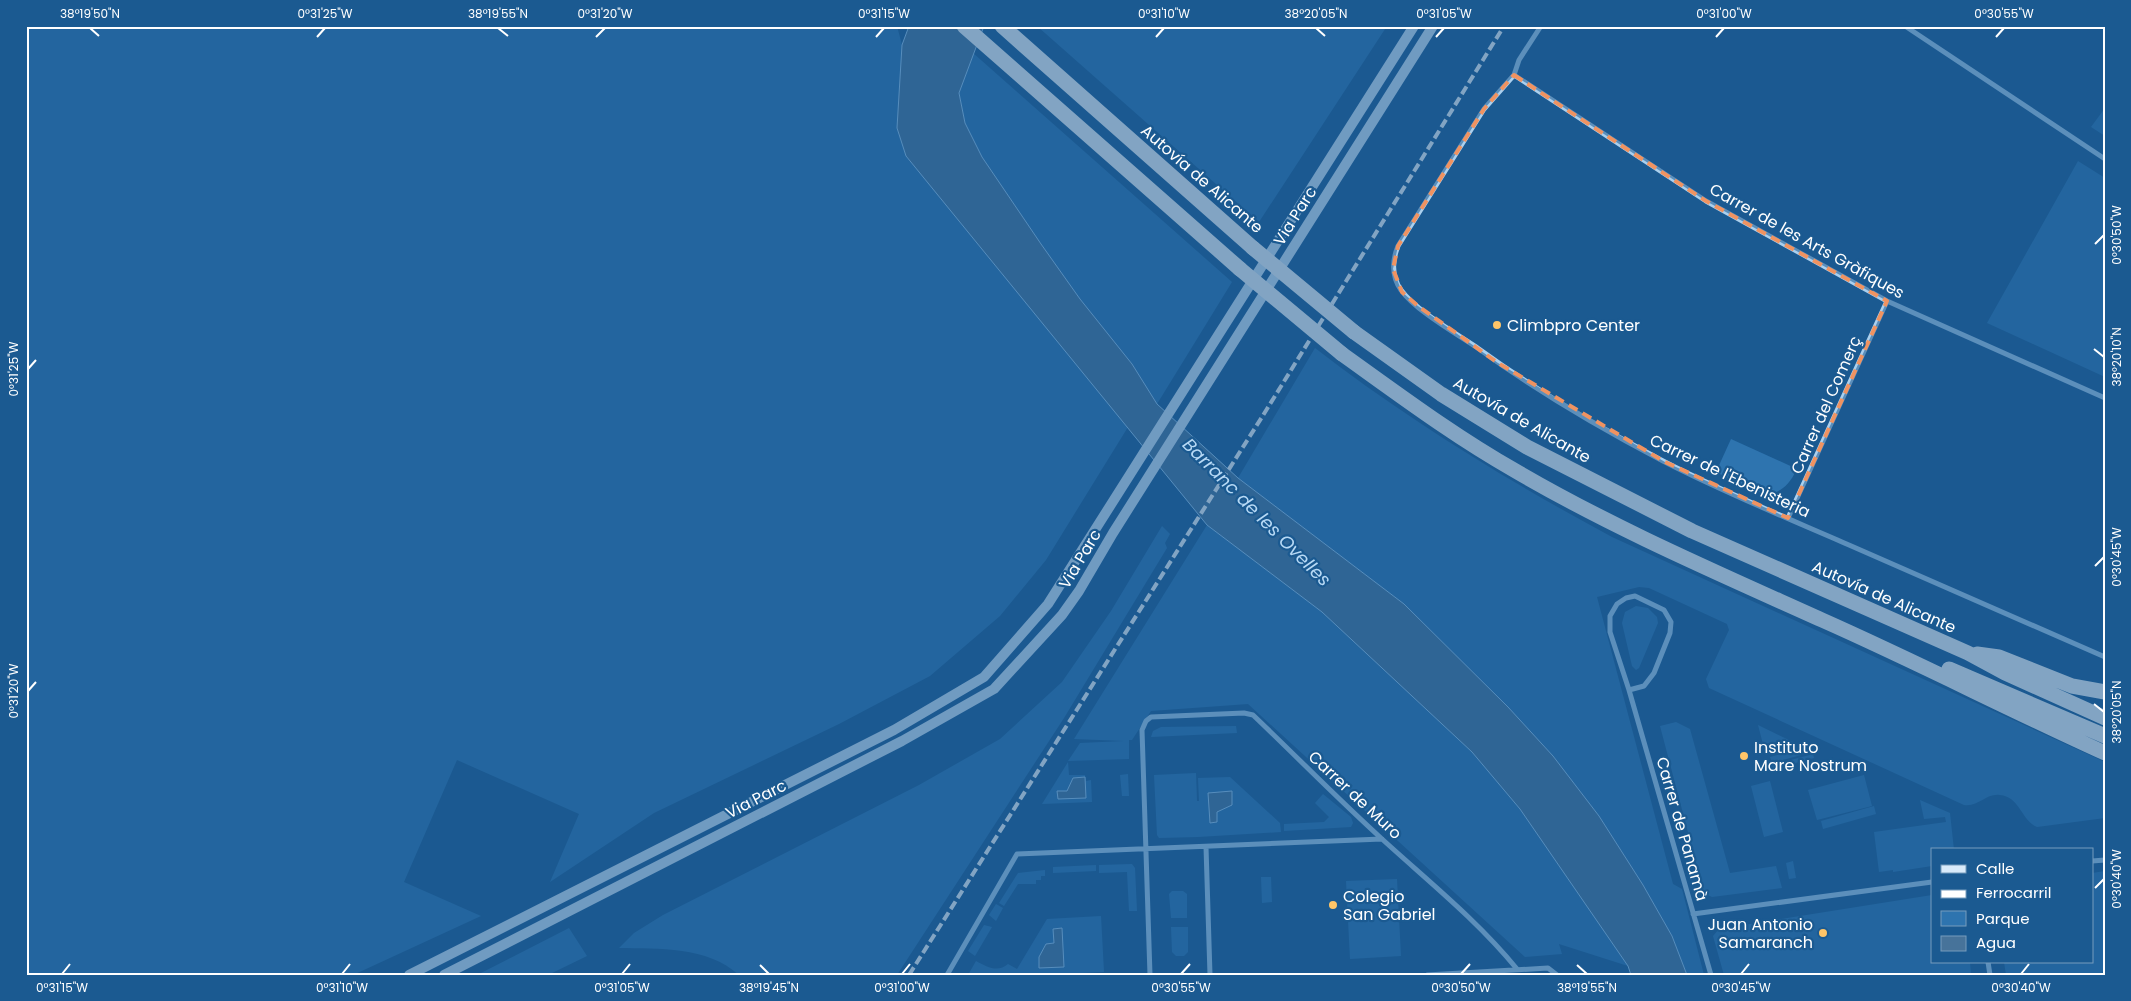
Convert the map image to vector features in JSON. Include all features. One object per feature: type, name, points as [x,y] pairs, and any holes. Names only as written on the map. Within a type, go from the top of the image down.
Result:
[{"type":"highway","points":[[964,26],[1240,269],[1342,354],[1436,421],[1521,474],[1679,556],[1824,620],[2105,753]]},
{"type":"highway","name":"Autovía de Alicante","points":[[1007,31],[1253,248],[1354,332],[1441,394],[1527,447],[1692,531],[1968,653],[2005,673],[2104,717]]},
{"type":"highway","points":[[1824,620],[1904,650],[2105,736]]},
{"type":"highway","points":[[1968,653],[1999,657],[2057,682],[2105,692]]},
{"type":"main road","name":"Via Parc","points":[[409,975],[894,730],[984,677],[1048,604],[1207,350],[1414,26]]},
{"type":"main road","name":"Via Parc","points":[[444,975],[902,741],[994,689],[1062,615],[1079,592],[1137,495],[1432,26]]},
{"type":"street","points":[[1514,75],[1519,60],[1541,26]]},
{"type":"street","points":[[1905,26],[2105,159]]},
{"type":"street","name":"Carrer de l'Ebenisteria","points":[[1514,75],[1484,109],[1398,246],[1394,256],[1393,269],[1396,282],[1402,292],[1418,306],[1498,363],[1575,411],[1665,462],[2105,657]]},
{"type":"street","name":"Carrer de les Arts Gràfiques","points":[[1514,75],[1706,200],[1887,301],[2105,398]]},
{"type":"street","name":"Carrer del Comerç","points":[[1788,518],[1887,301]]},
{"type":"street","name":"Carrer de Panamà","points":[[1629,690],[1644,686],[1654,673],[1671,622],[1664,610],[1635,596],[1626,598],[1618,604],[1610,616],[1610,632],[1629,690],[1711,975]]},
{"type":"street","name":"Carrer de Muro","points":[[1145,849],[1142,730],[1146,721],[1151,717],[1244,713],[1253,715],[1382,839],[1496,943],[1516,969]]},
{"type":"street","points":[[947,975],[1017,854],[1382,839]]},
{"type":"street","points":[[1206,847],[1210,975]]},
{"type":"street","points":[[1145,849],[1150,975]]},
{"type":"street","points":[[1694,914],[1931,882]]},
{"type":"street","points":[[1428,975],[1548,968],[1557,975]]},
{"type":"highlighted area","points":[[1514,75],[1706,201],[1887,301],[1788,518],[1665,462],[1498,363],[1418,306],[1402,292],[1393,269],[1398,246],[1484,109]]},
{"type":"green space","points":[[26,26],[897,26],[902,45],[897,128],[906,156],[1128,427],[1046,560],[1000,616],[930,676],[839,724],[654,813],[550,882],[579,814],[457,760],[404,882],[481,916],[353,975],[26,975]]},
{"type":"green space","points":[[1037,26],[1387,26],[1259,222]]},
{"type":"green space","points":[[973,53],[1232,282],[1157,404],[1132,364],[1080,299],[982,157],[965,123],[959,93]]},
{"type":"green space","points":[[2105,108],[2105,136],[2091,127]]},
{"type":"green space","points":[[2078,161],[2105,178],[2105,377],[1987,323]]},
{"type":"green space","points":[[1315,348],[1422,425],[1497,472],[1612,537],[2105,762],[2105,818],[2037,827],[2007,797],[1995,795],[1974,804],[1964,805],[1709,688],[1706,679],[1729,630],[1727,624],[1649,588],[1639,587],[1597,597],[1673,884],[1682,889],[1704,975],[1687,975],[1672,936],[1643,885],[1599,816],[1553,756],[1508,707],[1404,604],[1238,478]]},
{"type":"green space","points":[[1731,439],[1797,469],[1789,482],[1780,490],[1771,493],[1761,493],[1750,489],[1716,472]]},
{"type":"green space","points":[[1207,525],[1322,612],[1472,752],[1520,809],[1628,966],[1559,944],[1562,954],[1525,957],[1248,704],[1151,711],[1132,740],[1129,740],[1129,759],[1068,761],[1080,743],[1124,741],[1074,739]]},
{"type":"green space","points":[[1162,526],[1170,534],[1165,543],[1167,548],[1064,718],[897,975],[739,975],[726,966],[698,954],[666,949],[619,948],[634,933],[663,915],[919,785],[1000,739],[1062,682],[1111,611]]},
{"type":"green space","points":[[1636,606],[1648,608],[1657,617],[1658,623],[1639,668],[1636,670],[1632,666],[1622,623],[1625,612]]},
{"type":"green space","points":[[1676,722],[1690,729],[1730,873],[1776,866],[1782,888],[1712,897],[1704,893],[1660,726]]},
{"type":"green space","points":[[1758,725],[1793,742],[1764,748]]},
{"type":"green space","points":[[1236,726],[1237,733],[1151,737],[1153,731],[1161,727]]},
{"type":"green space","points":[[1793,743],[1795,748],[1770,755],[1768,749]]},
{"type":"green space","points":[[1804,748],[1805,754],[1772,763],[1770,757]]},
{"type":"green space","points":[[1813,754],[1814,758],[1773,769],[1772,765]]},
{"type":"green space","points":[[1068,762],[1069,775],[1085,775],[1086,781],[1091,780],[1092,802],[1042,804]]},
{"type":"green space","points":[[1196,773],[1197,801],[1199,801],[1198,778],[1230,777],[1280,823],[1281,832],[1159,838],[1157,835],[1154,775]]},
{"type":"green space","points":[[1128,774],[1129,796],[1122,796],[1120,775]]},
{"type":"green space","points":[[1864,775],[1872,806],[1817,820],[1808,790]]},
{"type":"green space","points":[[1770,781],[1783,832],[1764,837],[1751,786]]},
{"type":"green space","points":[[1323,794],[1351,817],[1353,823],[1351,827],[1284,831],[1284,824],[1324,822],[1329,817],[1315,803]]},
{"type":"green space","points":[[1920,800],[1950,813],[1954,848],[1931,848],[1931,866],[1893,872],[1893,870],[1879,872],[1874,832],[1946,822],[1945,817],[1924,819]]},
{"type":"green space","points":[[1874,806],[1876,814],[1823,829],[1821,821]]},
{"type":"green space","points":[[1793,861],[1796,878],[1789,879],[1786,863]]},
{"type":"green space","points":[[1132,864],[1135,868],[1137,911],[1129,911],[1127,872],[1099,873],[1099,865]]},
{"type":"green space","points":[[1096,865],[1096,871],[1053,873],[1053,867]]},
{"type":"green space","points":[[1045,870],[1045,876],[1041,876],[1041,880],[1036,880],[1036,884],[1018,884],[1004,906],[999,903],[1018,873]]},
{"type":"green space","points":[[2105,871],[2105,967],[2101,975],[2006,975],[2004,964],[2094,964],[2094,873]]},
{"type":"green space","points":[[1261,877],[1271,877],[1272,902],[1262,903]]},
{"type":"green space","points":[[1397,879],[1401,956],[1350,959],[1346,881]]},
{"type":"green space","points":[[1172,891],[1183,891],[1187,894],[1187,918],[1171,918],[1169,894]]},
{"type":"green space","name":"Juan Antonio Samaranch","points":[[1931,895],[1931,964],[1970,964],[1971,975],[1724,975],[1713,936],[1719,929]]},
{"type":"green space","points":[[996,904],[1003,908],[996,921],[989,915]]},
{"type":"green space","points":[[1101,916],[1104,972],[1042,975],[968,975],[976,961],[996,969],[1008,964],[1017,969],[1047,919]]},
{"type":"green space","points":[[984,925],[992,927],[975,956],[968,951]]},
{"type":"green space","points":[[1171,927],[1188,927],[1188,952],[1184,956],[1176,956],[1172,952]]},
{"type":"green space","points":[[569,928],[587,956],[548,975],[477,975]]},
{"type":"water","name":"Barranc de les Ovelles","points":[[909,26],[984,26],[959,93],[965,123],[982,157],[1041,244],[1080,299],[1132,364],[1157,404],[1238,478],[1404,604],[1508,707],[1553,756],[1599,816],[1643,885],[1672,936],[1687,975],[1631,975],[1628,966],[1520,809],[1472,752],[1322,612],[1207,525],[906,156],[897,128],[902,45]]},
{"type":"water","points":[[1085,777],[1086,798],[1058,799],[1057,791],[1067,791],[1073,778]]},
{"type":"water","points":[[1232,791],[1232,805],[1217,812],[1217,822],[1210,823],[1208,793]]},
{"type":"water","points":[[1062,928],[1064,967],[1039,968],[1039,957],[1046,944],[1054,943],[1053,929]]},
{"type":"railway","points":[[909,975],[1262,417],[1504,26]]},
{"type":"place","name":"Climbpro Center","points":[[1497,325]]},
{"type":"place","name":"Instituto Mare Nostrum","points":[[1744,756]]},
{"type":"place","name":"Colegio San Gabriel","points":[[1333,905]]},
{"type":"place","name":"Juan Antonio Samaranch","points":[[1823,933]]}]
